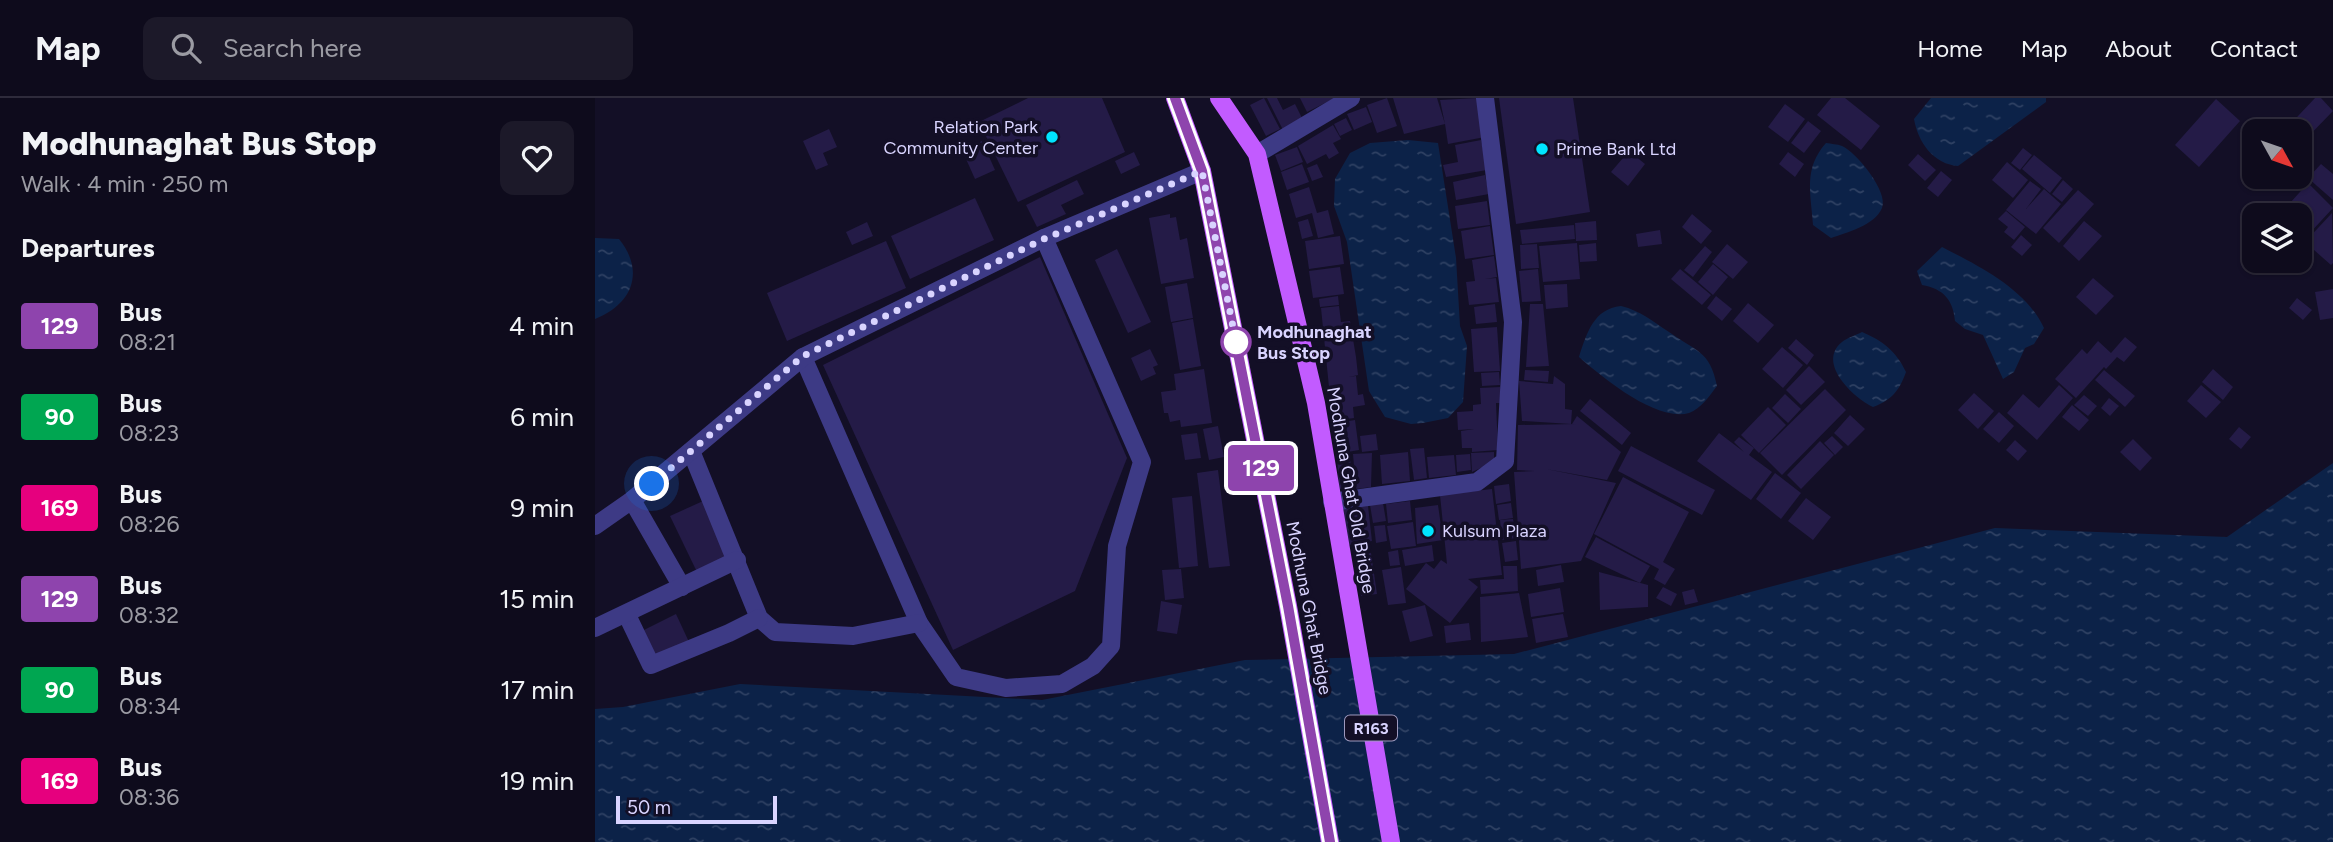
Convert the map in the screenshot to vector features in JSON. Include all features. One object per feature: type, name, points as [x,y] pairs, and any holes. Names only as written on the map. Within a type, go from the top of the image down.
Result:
[{"type":"main road","name":"Modhuna Ghat Bridge","points":[[1175,98],[1202,171],[1288,606],[1330,842]]},
{"type":"main road","name":"Modhuna Ghat Old Bridge","points":[[1219,98],[1257,154],[1316,403],[1391,842]]},
{"type":"street","points":[[1257,154],[1351,98]]},
{"type":"street","points":[[1332,502],[1477,482],[1505,461],[1513,322],[1485,98]]},
{"type":"street","points":[[595,526],[632,500],[803,356],[1044,239],[1202,171]]},
{"type":"street","points":[[803,356],[919,622],[956,677],[1006,688],[1062,684],[1093,666],[1111,646],[1117,546],[1142,462],[1044,239]]},
{"type":"street","points":[[691,451],[737,560],[758,618],[775,632],[853,636],[919,622]]},
{"type":"street","points":[[632,500],[682,587]]},
{"type":"street","points":[[595,628],[737,560]]},
{"type":"street","points":[[627,615],[651,665],[758,618]]},
{"type":"water","points":[[1931,98],[2046,98],[2046,102],[1958,166],[1934,156],[1919,136],[1914,119]]},
{"type":"water","points":[[1408,140],[1438,143],[1456,258],[1460,326],[1467,346],[1463,402],[1448,418],[1411,424],[1385,417],[1369,391],[1347,242],[1334,206],[1335,179],[1350,153],[1370,143]]},
{"type":"water","points":[[1826,143],[1842,146],[1855,156],[1870,173],[1883,201],[1882,208],[1873,219],[1859,228],[1831,238],[1813,225],[1810,192],[1814,162]]},
{"type":"water","points":[[595,238],[619,239],[632,263],[633,274],[626,296],[608,313],[595,319]]},
{"type":"water","points":[[1942,247],[2014,290],[2036,314],[2044,328],[2034,344],[2025,348],[2014,372],[2003,379],[1983,335],[1965,329],[1955,321],[1952,307],[1946,297],[1936,289],[1922,285],[1917,271]]},
{"type":"water","points":[[1621,306],[1646,317],[1706,358],[1717,386],[1697,408],[1689,413],[1676,414],[1646,405],[1615,386],[1579,357],[1593,323],[1604,312]]},
{"type":"water","points":[[1862,332],[1888,348],[1906,372],[1894,394],[1873,407],[1848,388],[1835,369],[1833,360],[1835,350],[1842,342]]},
{"type":"water","points":[[2333,463],[2333,842],[595,842],[595,709],[623,707],[740,684],[1042,700],[1245,660],[1514,654],[1995,528],[2227,537]]},
{"type":"building","name":"Relation Park Community Center","points":[[1028,98],[1102,98],[1125,152],[1018,202],[979,122]]},
{"type":"building","points":[[1264,98],[1280,129],[1266,136],[1250,105]]},
{"type":"building","points":[[1267,98],[1277,98],[1283,110],[1295,104],[1303,120],[1283,130]]},
{"type":"building","points":[[1300,98],[1335,98],[1307,112]]},
{"type":"building","points":[[1387,98],[1397,126],[1377,133],[1367,105]]},
{"type":"building","points":[[1393,98],[1437,98],[1445,124],[1404,134]]},
{"type":"building","points":[[1478,98],[1485,137],[1448,144],[1440,100]]},
{"type":"building","points":[[1499,98],[1573,98],[1590,212],[1516,224]]},
{"type":"building","points":[[1831,98],[1845,98],[1880,126],[1861,150],[1817,115]]},
{"type":"building","points":[[2315,98],[2321,98],[2333,111],[2312,133],[2312,119],[2295,119]]},
{"type":"building","points":[[2216,99],[2240,121],[2199,167],[2175,145]]},
{"type":"building","points":[[1785,104],[1805,119],[1788,142],[1768,127]]},
{"type":"building","points":[[1366,107],[1372,122],[1354,130],[1347,114]]},
{"type":"building","points":[[1346,118],[1352,130],[1340,136],[1334,124]]},
{"type":"building","points":[[1808,121],[1821,131],[1804,153],[1791,143]]},
{"type":"building","points":[[1333,125],[1341,139],[1333,143],[1339,153],[1329,159],[1326,154],[1307,164],[1298,146]]},
{"type":"building","points":[[829,129],[837,147],[823,153],[828,165],[816,170],[803,141]]},
{"type":"building","points":[[1481,140],[1487,170],[1446,177],[1443,165],[1458,162],[1455,145]]},
{"type":"building","points":[[982,141],[995,170],[975,179],[962,150]]},
{"type":"building","points":[[1297,147],[1303,162],[1281,171],[1275,155]]},
{"type":"building","points":[[2023,148],[2032,155],[2020,170],[2011,163]]},
{"type":"building","points":[[1629,151],[1645,164],[1628,186],[1611,172]]},
{"type":"building","points":[[1134,152],[1140,165],[1121,174],[1115,161]]},
{"type":"building","points":[[1788,152],[1804,164],[1795,177],[1779,164]]},
{"type":"building","points":[[1918,154],[1936,170],[1925,181],[1908,165]]},
{"type":"building","points":[[2034,155],[2062,178],[2050,193],[2022,169]]},
{"type":"building","points":[[2007,162],[2028,180],[2013,198],[1992,180]]},
{"type":"building","points":[[1302,164],[1309,182],[1287,190],[1281,172]]},
{"type":"building","points":[[1317,164],[1323,177],[1312,181],[1307,168]]},
{"type":"building","points":[[2321,164],[2333,174],[2333,200],[2312,182],[2312,174]]},
{"type":"building","points":[[1941,171],[1952,180],[1938,197],[1927,188]]},
{"type":"building","points":[[1485,175],[1489,194],[1456,200],[1453,182]]},
{"type":"building","points":[[1077,180],[1084,194],[1061,205],[1066,214],[1037,227],[1026,205]]},
{"type":"building","points":[[2063,180],[2073,189],[2062,202],[2052,194]]},
{"type":"building","points":[[2030,181],[2041,189],[2026,209],[2044,189],[2061,204],[2036,234],[2006,210]]},
{"type":"building","points":[[1309,187],[1317,213],[1328,210],[1334,234],[1318,238],[1312,213],[1296,218],[1289,194]]},
{"type":"building","points":[[2312,187],[2333,208],[2312,231],[2312,203],[2290,203],[2303,189]]},
{"type":"building","points":[[2078,190],[2094,204],[2059,243],[2043,228]]},
{"type":"building","points":[[975,198],[994,240],[910,279],[891,236]]},
{"type":"building","points":[[1487,201],[1490,225],[1458,229],[1455,206]]},
{"type":"building","points":[[2006,211],[2025,227],[2014,240],[2004,232],[2008,227],[1998,219]]},
{"type":"building","points":[[2332,213],[2331,265],[2312,248],[2312,234]]},
{"type":"building","points":[[1170,214],[1170,218],[1176,217],[1180,240],[1187,238],[1194,278],[1161,284],[1149,218]]},
{"type":"building","points":[[1692,214],[1712,231],[1701,244],[1682,227]]},
{"type":"building","points":[[1308,219],[1313,236],[1302,239],[1298,222]]},
{"type":"building","points":[[1596,221],[1597,240],[1576,241],[1575,223]]},
{"type":"building","points":[[2084,221],[2102,236],[2079,261],[2063,246]]},
{"type":"building","points":[[867,222],[873,236],[852,245],[846,232]]},
{"type":"building","points":[[1574,225],[1575,239],[1522,244],[1520,230]]},
{"type":"building","points":[[1490,226],[1494,255],[1465,259],[1461,231]]},
{"type":"building","points":[[1660,230],[1662,244],[1638,247],[1636,234]]},
{"type":"building","points":[[2021,235],[2032,245],[2022,256],[2011,247]]},
{"type":"building","points":[[1340,236],[1344,264],[1309,269],[1305,241]]},
{"type":"building","points":[[886,241],[906,288],[787,341],[767,293]]},
{"type":"building","points":[[1577,243],[1580,279],[1543,282],[1539,246]]},
{"type":"building","points":[[1596,243],[1597,261],[1580,262],[1579,245]]},
{"type":"building","points":[[1537,244],[1539,268],[1521,269],[1520,245]]},
{"type":"building","points":[[1727,244],[1748,262],[1733,279],[1712,262]]},
{"type":"building","points":[[1705,246],[1712,252],[1693,277],[1684,270]]},
{"type":"building","points":[[1117,249],[1151,322],[1128,333],[1095,260]]},
{"type":"building","points":[[1494,256],[1497,277],[1485,279],[1496,278],[1499,302],[1469,305],[1466,282],[1475,281],[1472,260]]},
{"type":"building","points":[[1040,257],[1127,458],[1075,591],[953,650],[823,365]]},
{"type":"building","points":[[1713,264],[1728,277],[1713,295],[1698,282]]},
{"type":"building","points":[[1340,267],[1344,294],[1313,298],[1309,271]]},
{"type":"building","points":[[1538,269],[1541,301],[1522,302],[1519,271]]},
{"type":"building","points":[[1680,269],[1711,295],[1702,305],[1671,279]]},
{"type":"building","points":[[2093,278],[2114,296],[2096,315],[2076,297]]},
{"type":"building","points":[[1187,283],[1193,318],[1171,322],[1165,287]]},
{"type":"building","points":[[1567,284],[1568,307],[1546,309],[1544,285]]},
{"type":"building","points":[[2333,289],[2333,318],[2320,320],[2315,292]]},
{"type":"building","points":[[1338,296],[1339,305],[1320,307],[1319,299]]},
{"type":"building","points":[[1716,296],[1732,309],[1722,321],[1707,308]]},
{"type":"building","points":[[2297,298],[2312,310],[2303,320],[2289,308]]},
{"type":"building","points":[[1748,303],[1774,325],[1758,343],[1733,321]]},
{"type":"building","points":[[1495,304],[1497,322],[1476,324],[1474,307]]},
{"type":"building","points":[[1530,304],[1543,304],[1549,366],[1526,367]]},
{"type":"building","points":[[1339,306],[1341,322],[1350,321],[1356,357],[1358,375],[1349,377],[1356,376],[1358,395],[1363,394],[1365,405],[1353,407],[1354,418],[1332,421],[1330,399],[1344,397],[1330,397],[1321,308]]},
{"type":"building","points":[[1193,319],[1201,366],[1180,370],[1172,323]]},
{"type":"building","points":[[1497,327],[1500,371],[1474,372],[1471,329]]},
{"type":"building","points":[[2125,337],[2137,347],[2124,362],[2117,357],[2106,369],[2104,367],[2076,398],[2055,379],[2082,349],[2087,354],[2098,341],[2111,353]]},
{"type":"building","points":[[1796,339],[1814,355],[1807,365],[1788,348]]},
{"type":"building","points":[[1782,347],[1803,365],[1783,388],[1762,369]]},
{"type":"building","points":[[1150,349],[1158,365],[1153,367],[1156,374],[1141,381],[1131,358]]},
{"type":"building","points":[[1809,366],[1825,382],[1801,405],[1786,390]]},
{"type":"building","points":[[1204,369],[1212,423],[1181,427],[1180,420],[1170,422],[1168,413],[1164,413],[1161,392],[1176,390],[1174,374]]},
{"type":"building","points":[[2213,369],[2233,387],[2223,400],[2202,382]]},
{"type":"building","points":[[1525,370],[1549,371],[1548,382],[1524,380]]},
{"type":"building","points":[[2104,370],[2135,396],[2125,407],[2095,380]]},
{"type":"building","points":[[1499,372],[1500,385],[1482,386],[1481,373]]},
{"type":"building","points":[[1554,376],[1565,384],[1565,409],[1572,410],[1571,424],[1522,421],[1519,381],[1553,384]]},
{"type":"building","points":[[2059,385],[2073,398],[2037,440],[2007,413],[2023,394],[2039,408]]},
{"type":"building","points":[[2201,385],[2221,402],[2206,418],[2187,401]]},
{"type":"building","points":[[1500,387],[1501,403],[1496,403],[1498,450],[1472,452],[1472,448],[1462,448],[1461,431],[1474,429],[1458,430],[1457,412],[1473,411],[1473,405],[1481,404],[1480,388]]},
{"type":"building","points":[[1825,389],[1846,410],[1782,475],[1760,453]]},
{"type":"building","points":[[1974,393],[1994,411],[1978,429],[1958,410]]},
{"type":"building","points":[[1785,394],[1801,409],[1788,423],[1772,408]]},
{"type":"building","points":[[2084,395],[2097,406],[2088,416],[2074,405]]},
{"type":"building","points":[[2109,398],[2119,406],[2110,416],[2101,408]]},
{"type":"building","points":[[1590,399],[1631,433],[1622,445],[1580,411]]},
{"type":"building","points":[[2072,405],[2089,420],[2079,431],[2062,417]]},
{"type":"building","points":[[1768,407],[1786,425],[1759,453],[1741,435]]},
{"type":"building","points":[[1999,412],[2014,426],[1999,443],[1983,429]]},
{"type":"building","points":[[1850,415],[1865,429],[1848,446],[1834,433]]},
{"type":"building","points":[[1577,416],[1621,452],[1607,480],[1546,469],[1616,483],[1581,561],[1521,569],[1514,472],[1535,471],[1517,470],[1518,425],[1576,424],[1572,424]]},
{"type":"building","points":[[1355,420],[1359,450],[1336,454],[1331,424]]},
{"type":"building","points":[[1218,426],[1224,457],[1209,460],[1203,429]]},
{"type":"building","points":[[2239,427],[2251,437],[2241,449],[2229,439]]},
{"type":"building","points":[[1197,433],[1201,458],[1185,460],[1181,435]]},
{"type":"building","points":[[1719,433],[1744,452],[1734,442],[1739,437],[1754,448],[1749,455],[1772,472],[1751,500],[1697,461]]},
{"type":"building","points":[[1376,434],[1378,450],[1362,452],[1360,436]]},
{"type":"building","points":[[1832,436],[1843,447],[1835,455],[1824,443]]},
{"type":"building","points":[[2133,439],[2152,458],[2140,471],[2120,452]]},
{"type":"building","points":[[2015,440],[2027,451],[2018,461],[2006,450]]},
{"type":"building","points":[[1820,441],[1834,455],[1801,489],[1787,475]]},
{"type":"building","points":[[1631,446],[1715,490],[1702,515],[1618,471]]},
{"type":"building","points":[[1424,448],[1427,478],[1414,480],[1410,449]]},
{"type":"building","points":[[1408,452],[1410,481],[1382,484],[1380,455]]},
{"type":"building","points":[[1494,452],[1494,462],[1472,472],[1471,453]]},
{"type":"building","points":[[1372,453],[1371,487],[1356,489],[1353,454]]},
{"type":"building","points":[[1350,454],[1352,488],[1339,489],[1337,455]]},
{"type":"building","points":[[1470,454],[1471,470],[1457,472],[1456,455]]},
{"type":"building","points":[[1454,455],[1456,475],[1429,478],[1427,457]]},
{"type":"building","points":[[1218,470],[1230,566],[1209,568],[1197,473]]},
{"type":"building","points":[[1775,473],[1801,493],[1781,519],[1756,499]]},
{"type":"building","points":[[1623,477],[1689,512],[1663,562],[1675,569],[1665,585],[1654,579],[1659,569],[1594,534]]},
{"type":"building","points":[[1509,484],[1511,501],[1496,504],[1494,486]]},
{"type":"building","points":[[1492,489],[1502,575],[1468,579],[1478,587],[1450,623],[1406,589],[1426,563],[1434,569],[1441,560],[1447,564],[1440,495]]},
{"type":"building","points":[[1192,496],[1198,566],[1179,568],[1172,498]]},
{"type":"building","points":[[1806,498],[1831,517],[1813,540],[1788,521]]},
{"type":"building","points":[[703,501],[729,557],[697,572],[670,516]]},
{"type":"building","points":[[1410,501],[1412,520],[1388,523],[1386,504]]},
{"type":"building","points":[[1383,503],[1386,521],[1373,523],[1370,505]]},
{"type":"building","points":[[1511,503],[1513,518],[1499,520],[1497,505]]},
{"type":"building","name":"Kulsum Plaza","points":[[1438,505],[1443,540],[1417,544],[1415,508]]},
{"type":"building","points":[[1368,506],[1372,541],[1348,545],[1343,509]]},
{"type":"building","points":[[1513,519],[1516,538],[1502,540],[1500,520]]},
{"type":"building","points":[[1413,522],[1416,546],[1391,549],[1387,526]]},
{"type":"building","points":[[1385,525],[1387,541],[1376,543],[1374,526]]},
{"type":"building","points":[[1596,537],[1650,566],[1640,583],[1585,557]]},
{"type":"building","points":[[1516,541],[1518,560],[1505,562],[1502,543]]},
{"type":"building","points":[[1432,545],[1434,561],[1405,566],[1402,550]]},
{"type":"building","points":[[1398,550],[1400,565],[1390,566],[1388,552]]},
{"type":"building","points":[[1371,553],[1377,594],[1361,596],[1356,555]]},
{"type":"building","points":[[1561,565],[1564,582],[1538,586],[1536,570]]},
{"type":"building","points":[[1503,566],[1517,566],[1518,591],[1481,594],[1480,580],[1504,579]]},
{"type":"building","points":[[1401,567],[1406,603],[1388,605],[1382,570]]},
{"type":"building","points":[[1181,569],[1184,598],[1165,600],[1162,570]]},
{"type":"building","points":[[1599,572],[1648,585],[1648,607],[1600,610]]},
{"type":"building","points":[[1663,587],[1677,594],[1671,606],[1656,598]]},
{"type":"building","points":[[1560,588],[1564,612],[1531,617],[1528,594]]},
{"type":"building","points":[[1694,589],[1698,602],[1685,605],[1682,592]]},
{"type":"building","points":[[1519,593],[1528,637],[1481,642],[1480,597]]},
{"type":"building","points":[[1161,601],[1182,605],[1177,634],[1157,631]]},
{"type":"building","points":[[1425,605],[1433,636],[1410,642],[1402,611]]},
{"type":"building","points":[[676,614],[689,642],[652,659],[640,632]]},
{"type":"building","points":[[1563,614],[1568,637],[1536,643],[1532,619]]},
{"type":"building","points":[[1469,623],[1471,640],[1446,643],[1444,626]]},
{"type":"bus line","name":"129","points":[[1175,98],[1202,171],[1288,606],[1330,842]]},
{"type":"place","name":"Relation Park Community Center","points":[[1052,137]]},
{"type":"place","name":"Prime Bank Ltd","points":[[1542,149]]},
{"type":"place","name":"Modhunaghat Bus Stop","points":[[1236,342]]},
{"type":"place","name":"Kulsum Plaza","points":[[1428,531]]},
{"type":"route","points":[[652,484],[803,356],[1044,239],[1202,171],[1236,342]]}]
